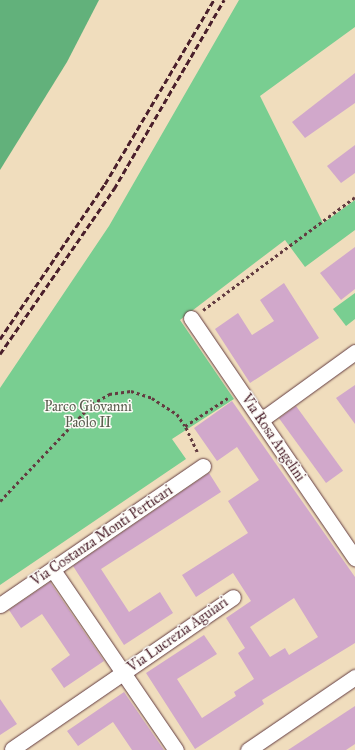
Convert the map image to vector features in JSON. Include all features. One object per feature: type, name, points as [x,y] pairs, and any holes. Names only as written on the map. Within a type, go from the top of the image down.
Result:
[{"type":"street","name":"Via Rosa Angelini","points":[[191,318],[355,558]]},
{"type":"street","points":[[260,420],[355,352]]},
{"type":"street","name":"Via Costanza Monti Perticari","points":[[0,605],[203,466]]},
{"type":"street","name":"Via Lucrezia Aguiari","points":[[53,570],[176,750]]},
{"type":"street","name":"Via Lucrezia Aguiari","points":[[12,750],[233,597]]},
{"type":"street","points":[[248,750],[355,677]]},
{"type":"path","points":[[191,318],[355,197]]},
{"type":"path","points":[[185,426],[240,390]]},
{"type":"path","points":[[0,501],[92,404],[109,394],[131,392],[152,398],[178,414],[203,466]]},
{"type":"green space","points":[[0,0],[99,0],[67,62],[0,170]]},
{"type":"green space","name":"Parco Giovanni Paolo II","points":[[239,0],[355,0],[355,27],[260,96],[323,223],[355,200],[355,230],[305,267],[285,240],[180,320],[234,399],[172,439],[186,459],[0,585],[0,388],[109,226]]},
{"type":"green space","points":[[355,293],[355,319],[346,326],[333,309]]},
{"type":"building","points":[[355,73],[355,103],[305,138],[292,122]]},
{"type":"building","points":[[355,145],[355,173],[341,183],[327,166]]},
{"type":"building","points":[[355,247],[355,289],[341,300],[320,273]]},
{"type":"building","points":[[284,283],[319,338],[250,383],[215,329],[238,313],[252,335],[274,321],[260,300]]},
{"type":"building","points":[[355,385],[355,424],[336,398]]},
{"type":"building","points":[[232,401],[355,577],[355,643],[262,700],[264,704],[195,749],[146,673],[204,635],[217,654],[177,679],[202,718],[236,696],[234,692],[254,679],[238,653],[245,648],[226,618],[251,601],[233,573],[196,597],[182,575],[248,533],[228,501],[259,480],[237,447],[217,461],[194,428]],"holes":[[[294,598],[318,637],[289,655],[285,648],[270,657],[250,627]]]},
{"type":"building","points":[[296,406],[343,471],[326,483],[279,418]]},
{"type":"building","points":[[209,473],[221,492],[101,569],[129,612],[160,592],[173,613],[124,645],[73,566]]},
{"type":"building","points":[[50,582],[104,661],[64,688],[51,669],[70,655],[42,614],[21,628],[9,610]]},
{"type":"building","points":[[124,692],[164,750],[132,750],[113,722],[78,746],[67,731]]},
{"type":"building","points":[[0,699],[17,724],[0,735]]},
{"type":"building","points":[[355,706],[355,744],[346,750],[288,750]]},
{"type":"railway","points":[[0,339],[105,184],[214,0]]},
{"type":"railway","points":[[0,354],[114,189],[224,0]]}]
